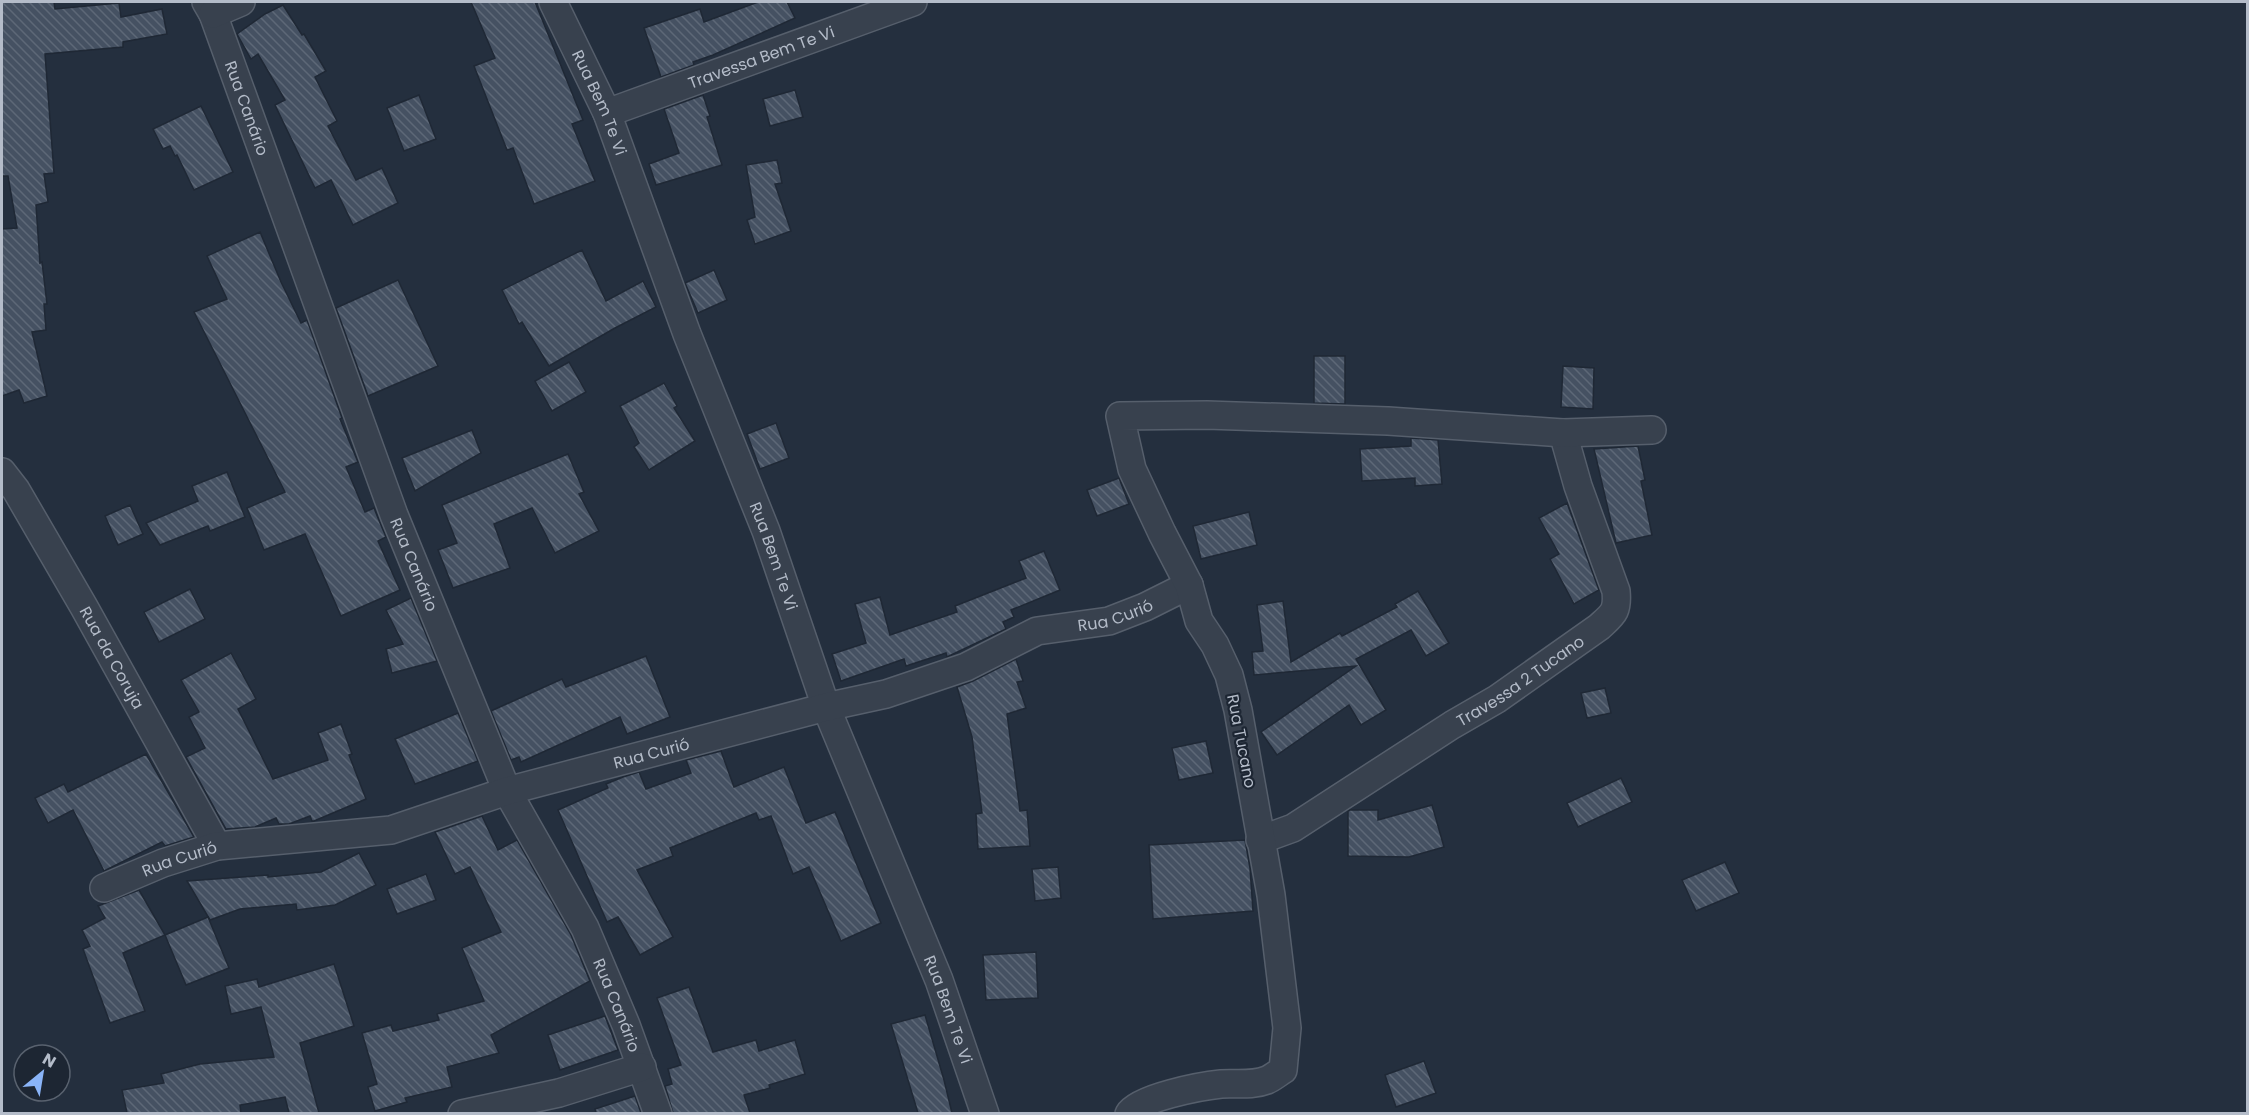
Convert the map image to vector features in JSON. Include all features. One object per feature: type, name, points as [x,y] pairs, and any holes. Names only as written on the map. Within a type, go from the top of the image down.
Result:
[{"type":"street","points":[[209,8],[241,2]]},
{"type":"street","name":"Rua Bem Te Vi","points":[[552,2],[607,113],[687,334],[766,531],[826,706],[939,980],[985,1113]]},
{"type":"street","name":"Travessa Bem Te Vi","points":[[607,113],[913,2]]},
{"type":"street","name":"Rua Canário","points":[[209,8],[394,515],[507,791],[585,928],[642,1067],[658,1113]]},
{"type":"street","name":"Rua Tucano","points":[[1129,1113],[1132,1108],[1170,1093],[1221,1084],[1245,1085],[1268,1080],[1282,1070],[1287,1029],[1271,895],[1238,710],[1229,675],[1215,645],[1199,621],[1190,585],[1132,469],[1120,417],[1207,416],[1388,422],[1563,434]]},
{"type":"street","points":[[1563,434],[1652,430]]},
{"type":"street","name":"Travessa 2 Tucano","points":[[1260,840],[1293,828],[1452,725],[1497,699],[1599,627],[1612,615],[1618,606],[1616,591],[1605,555],[1581,497],[1563,434]]},
{"type":"street","name":"Rua da Coruja","points":[[2,472],[21,500],[217,846]]},
{"type":"street","name":"Rua Curió","points":[[104,888],[163,863],[217,846],[391,830],[507,791],[826,706],[886,694],[966,667],[1037,632],[1109,621],[1145,607],[1190,585]]},
{"type":"street","points":[[462,1113],[559,1093],[642,1067]]},
{"type":"building","points":[[2,2],[54,2],[55,9],[119,3],[121,17],[162,9],[167,34],[123,42],[123,47],[45,54],[54,173],[44,174],[48,202],[36,205],[40,263],[42,262],[47,304],[44,304],[46,330],[32,332],[47,396],[24,403],[19,390],[2,396],[2,229],[17,228],[8,176],[2,176]]},
{"type":"building","points":[[471,2],[535,2],[583,120],[572,124],[595,181],[534,204],[513,148],[507,150],[474,66],[495,58]]},
{"type":"building","points":[[758,2],[787,2],[795,18],[693,62],[694,65],[661,77],[644,28],[700,9],[704,22]]},
{"type":"building","points":[[283,5],[326,71],[315,77],[337,121],[328,126],[356,180],[382,168],[398,203],[353,225],[331,180],[315,188],[275,105],[285,100],[258,54],[251,59],[237,34],[265,14]]},
{"type":"building","points":[[795,90],[803,117],[770,126],[763,99]]},
{"type":"building","points":[[419,95],[436,139],[404,151],[387,108]]},
{"type":"building","points":[[703,95],[710,116],[707,117],[722,165],[656,185],[649,164],[679,153],[664,109]]},
{"type":"building","points":[[201,106],[233,172],[194,190],[177,155],[175,156],[170,146],[163,149],[153,129]]},
{"type":"building","points":[[777,160],[782,183],[775,184],[791,231],[755,244],[747,220],[755,217],[746,165]]},
{"type":"building","points":[[260,232],[301,323],[307,320],[342,418],[340,419],[358,462],[346,467],[365,512],[374,508],[386,537],[378,541],[400,590],[341,616],[305,534],[264,550],[247,508],[285,492],[194,312],[227,299],[207,256]]},
{"type":"building","points":[[582,250],[606,301],[643,281],[656,307],[549,366],[522,322],[519,324],[502,290]]},
{"type":"building","points":[[714,270],[727,300],[698,313],[685,283]]},
{"type":"building","points":[[398,280],[438,366],[368,396],[336,308]]},
{"type":"building","points":[[1314,356],[1345,356],[1345,404],[1314,403]]},
{"type":"building","points":[[569,362],[586,392],[552,411],[535,381]]},
{"type":"building","points":[[1563,366],[1594,368],[1593,409],[1561,407]]},
{"type":"building","points":[[664,383],[677,406],[674,408],[695,441],[649,470],[634,447],[639,443],[620,406]]},
{"type":"building","points":[[776,423],[789,458],[760,469],[747,434]]},
{"type":"building","points":[[472,430],[481,453],[415,491],[402,458]]},
{"type":"building","points":[[1411,438],[1438,440],[1442,484],[1415,486],[1415,478],[1362,481],[1360,449],[1411,446]]},
{"type":"building","points":[[1638,446],[1645,480],[1641,481],[1652,535],[1616,543],[1594,449]]},
{"type":"building","points":[[568,454],[584,492],[579,494],[599,531],[555,553],[532,508],[494,524],[510,568],[453,588],[438,550],[457,543],[442,505]]},
{"type":"building","points":[[227,472],[245,517],[210,531],[208,526],[160,545],[146,523],[198,501],[192,486]]},
{"type":"building","points":[[1119,478],[1129,504],[1097,516],[1087,490]]},
{"type":"building","points":[[1567,503],[1599,590],[1574,604],[1550,559],[1559,554],[1539,518]]},
{"type":"building","points":[[130,505],[143,534],[118,545],[105,516]]},
{"type":"building","points":[[1249,512],[1257,545],[1201,559],[1193,526]]},
{"type":"building","points":[[1044,551],[1060,590],[1011,610],[1014,617],[1003,622],[1006,629],[947,657],[946,653],[906,666],[904,659],[841,681],[832,654],[866,643],[855,604],[880,597],[890,635],[957,612],[955,606],[1026,578],[1019,561]]},
{"type":"building","points":[[190,589],[205,619],[159,642],[144,612]]},
{"type":"building","points":[[1418,591],[1449,643],[1426,656],[1411,630],[1356,659],[1386,710],[1361,725],[1349,705],[1277,755],[1261,732],[1356,666],[1254,675],[1252,652],[1263,651],[1257,605],[1283,601],[1291,662],[1340,633],[1342,636],[1397,607],[1395,604]]},
{"type":"building","points":[[411,598],[437,661],[392,673],[386,649],[403,644],[386,610]]},
{"type":"building","points":[[231,653],[256,699],[238,709],[273,779],[328,760],[318,733],[341,724],[352,754],[349,755],[366,799],[314,821],[310,816],[289,824],[279,824],[276,818],[255,827],[226,829],[186,757],[205,748],[189,717],[199,712],[181,680]]},
{"type":"building","points":[[646,656],[670,717],[627,734],[620,717],[521,762],[519,757],[511,760],[491,711],[562,679],[566,687]]},
{"type":"building","points":[[1016,659],[1023,681],[1017,682],[1026,708],[1007,714],[1020,811],[1027,810],[1030,846],[978,849],[976,814],[982,813],[972,737],[957,687]]},
{"type":"building","points":[[1605,688],[1611,713],[1587,718],[1581,693]]},
{"type":"building","points":[[458,713],[478,761],[415,784],[395,739]]},
{"type":"building","points":[[1206,741],[1213,773],[1179,780],[1172,748]]},
{"type":"building","points":[[721,751],[734,787],[784,767],[806,823],[835,812],[881,923],[841,941],[809,867],[793,874],[771,816],[759,820],[756,813],[670,848],[673,856],[637,870],[673,937],[640,955],[618,917],[607,922],[558,810],[608,788],[606,784],[639,772],[646,789],[691,773],[686,760]]},
{"type":"building","points":[[146,754],[194,837],[165,846],[162,842],[104,871],[73,810],[48,823],[35,798],[64,784],[68,792]]},
{"type":"building","points":[[1621,778],[1632,802],[1578,827],[1567,803]]},
{"type":"building","points":[[1432,805],[1444,847],[1409,857],[1348,856],[1348,811],[1378,810],[1378,820]]},
{"type":"building","points":[[482,816],[498,850],[517,840],[571,935],[590,981],[491,1035],[499,1053],[447,1067],[452,1087],[405,1098],[407,1102],[375,1111],[368,1087],[377,1084],[362,1033],[391,1025],[393,1031],[439,1020],[437,1014],[484,1001],[462,948],[501,932],[470,867],[455,874],[435,832]]},
{"type":"building","points":[[1245,840],[1250,868],[1253,911],[1153,919],[1149,845]]},
{"type":"building","points":[[359,853],[376,885],[335,905],[297,910],[296,904],[240,909],[210,920],[187,881],[321,872]]},
{"type":"building","points":[[1725,862],[1739,893],[1696,911],[1682,880]]},
{"type":"building","points":[[1058,867],[1061,898],[1035,901],[1032,869]]},
{"type":"building","points":[[426,874],[436,900],[397,914],[387,889]]},
{"type":"building","points":[[139,890],[165,935],[123,953],[145,1011],[110,1023],[83,949],[90,946],[82,930],[105,918],[98,906]]},
{"type":"building","points":[[208,917],[229,968],[186,985],[165,935]]},
{"type":"building","points":[[1036,952],[1038,998],[986,1000],[983,955]]},
{"type":"building","points":[[334,964],[354,1026],[300,1043],[319,1113],[289,1113],[285,1097],[240,1105],[241,1113],[127,1113],[122,1090],[164,1083],[161,1074],[200,1064],[274,1057],[261,1007],[231,1014],[225,986],[257,979],[259,987]]},
{"type":"building","points":[[689,987],[713,1052],[756,1040],[759,1051],[795,1040],[805,1074],[769,1085],[770,1088],[744,1095],[750,1113],[673,1113],[665,1086],[672,1084],[668,1069],[681,1065],[657,998]]},
{"type":"building","points":[[925,1015],[952,1113],[918,1113],[891,1024]]},
{"type":"building","points":[[605,1016],[618,1050],[560,1070],[548,1035]]},
{"type":"building","points":[[1424,1061],[1436,1093],[1396,1107],[1385,1075]]},
{"type":"building","points":[[635,1096],[641,1113],[596,1113],[595,1109]]}]
